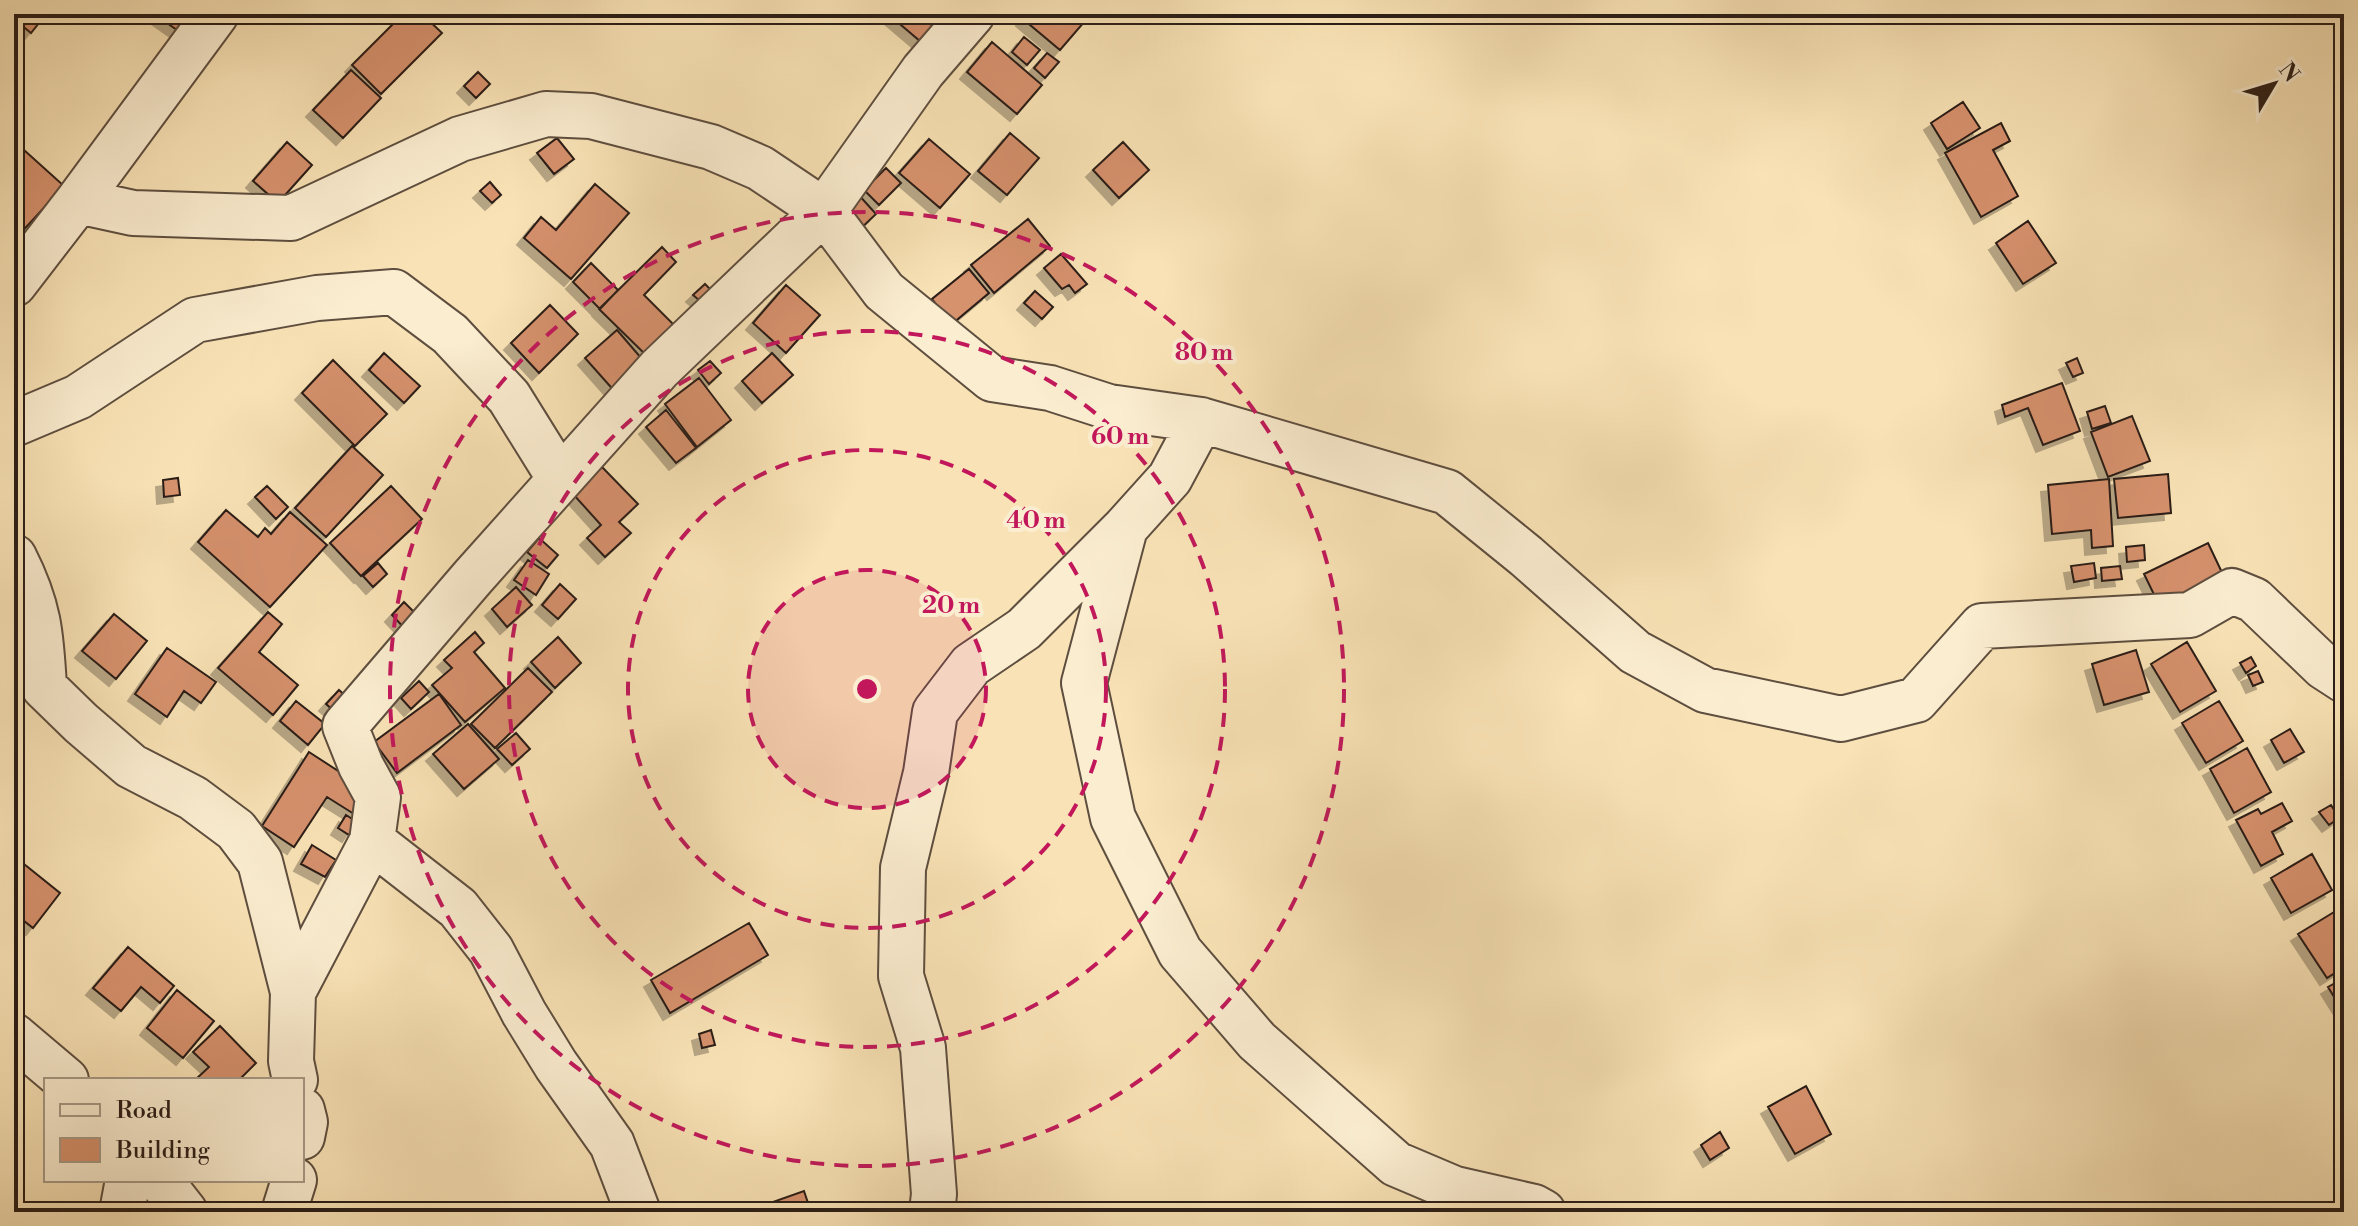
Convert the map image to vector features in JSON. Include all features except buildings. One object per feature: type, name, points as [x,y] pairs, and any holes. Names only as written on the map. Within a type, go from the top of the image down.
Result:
[{"type":"street","points":[[14,284],[216,14]]},
{"type":"street","points":[[293,992],[372,841],[378,797],[345,726],[659,369],[824,211],[923,71],[972,14]]},
{"type":"street","points":[[78,201],[133,213],[291,218],[460,139],[546,114],[591,116],[711,147],[760,168],[824,211],[884,291],[992,379],[1050,388],[1109,407],[1201,420],[1447,492],[1526,556],[1635,652],[1705,690],[1841,719],[1916,700],[1982,626],[2190,615],[2232,591],[2254,600],[2324,667],[2344,680]]},
{"type":"street","points":[[14,424],[78,397],[195,320],[317,298],[394,292],[450,334],[509,397],[560,479]]},
{"type":"street","points":[[932,1212],[934,1194],[923,1048],[901,976],[903,868],[926,773],[935,712],[971,665],[1024,629],[1125,528],[1170,478],[1201,420]]},
{"type":"street","points":[[1125,528],[1084,683],[1113,818],[1180,952],[1257,1041],[1396,1164],[1455,1189],[1534,1207],[1543,1212]]},
{"type":"street","points":[[14,557],[29,587],[41,631],[44,687],[131,766],[193,798],[236,830],[260,862],[293,992],[291,1061],[295,1078]]},
{"type":"street","points":[[372,841],[458,908],[491,950],[556,1065],[612,1144],[638,1212]]},
{"type":"street","points":[[14,1036],[64,1078]]},
{"type":"street","points":[[122,1212],[128,1182]]},
{"type":"street","points":[[162,1182],[185,1212]]},
{"type":"street","points":[[284,1212],[293,1182]]}]
